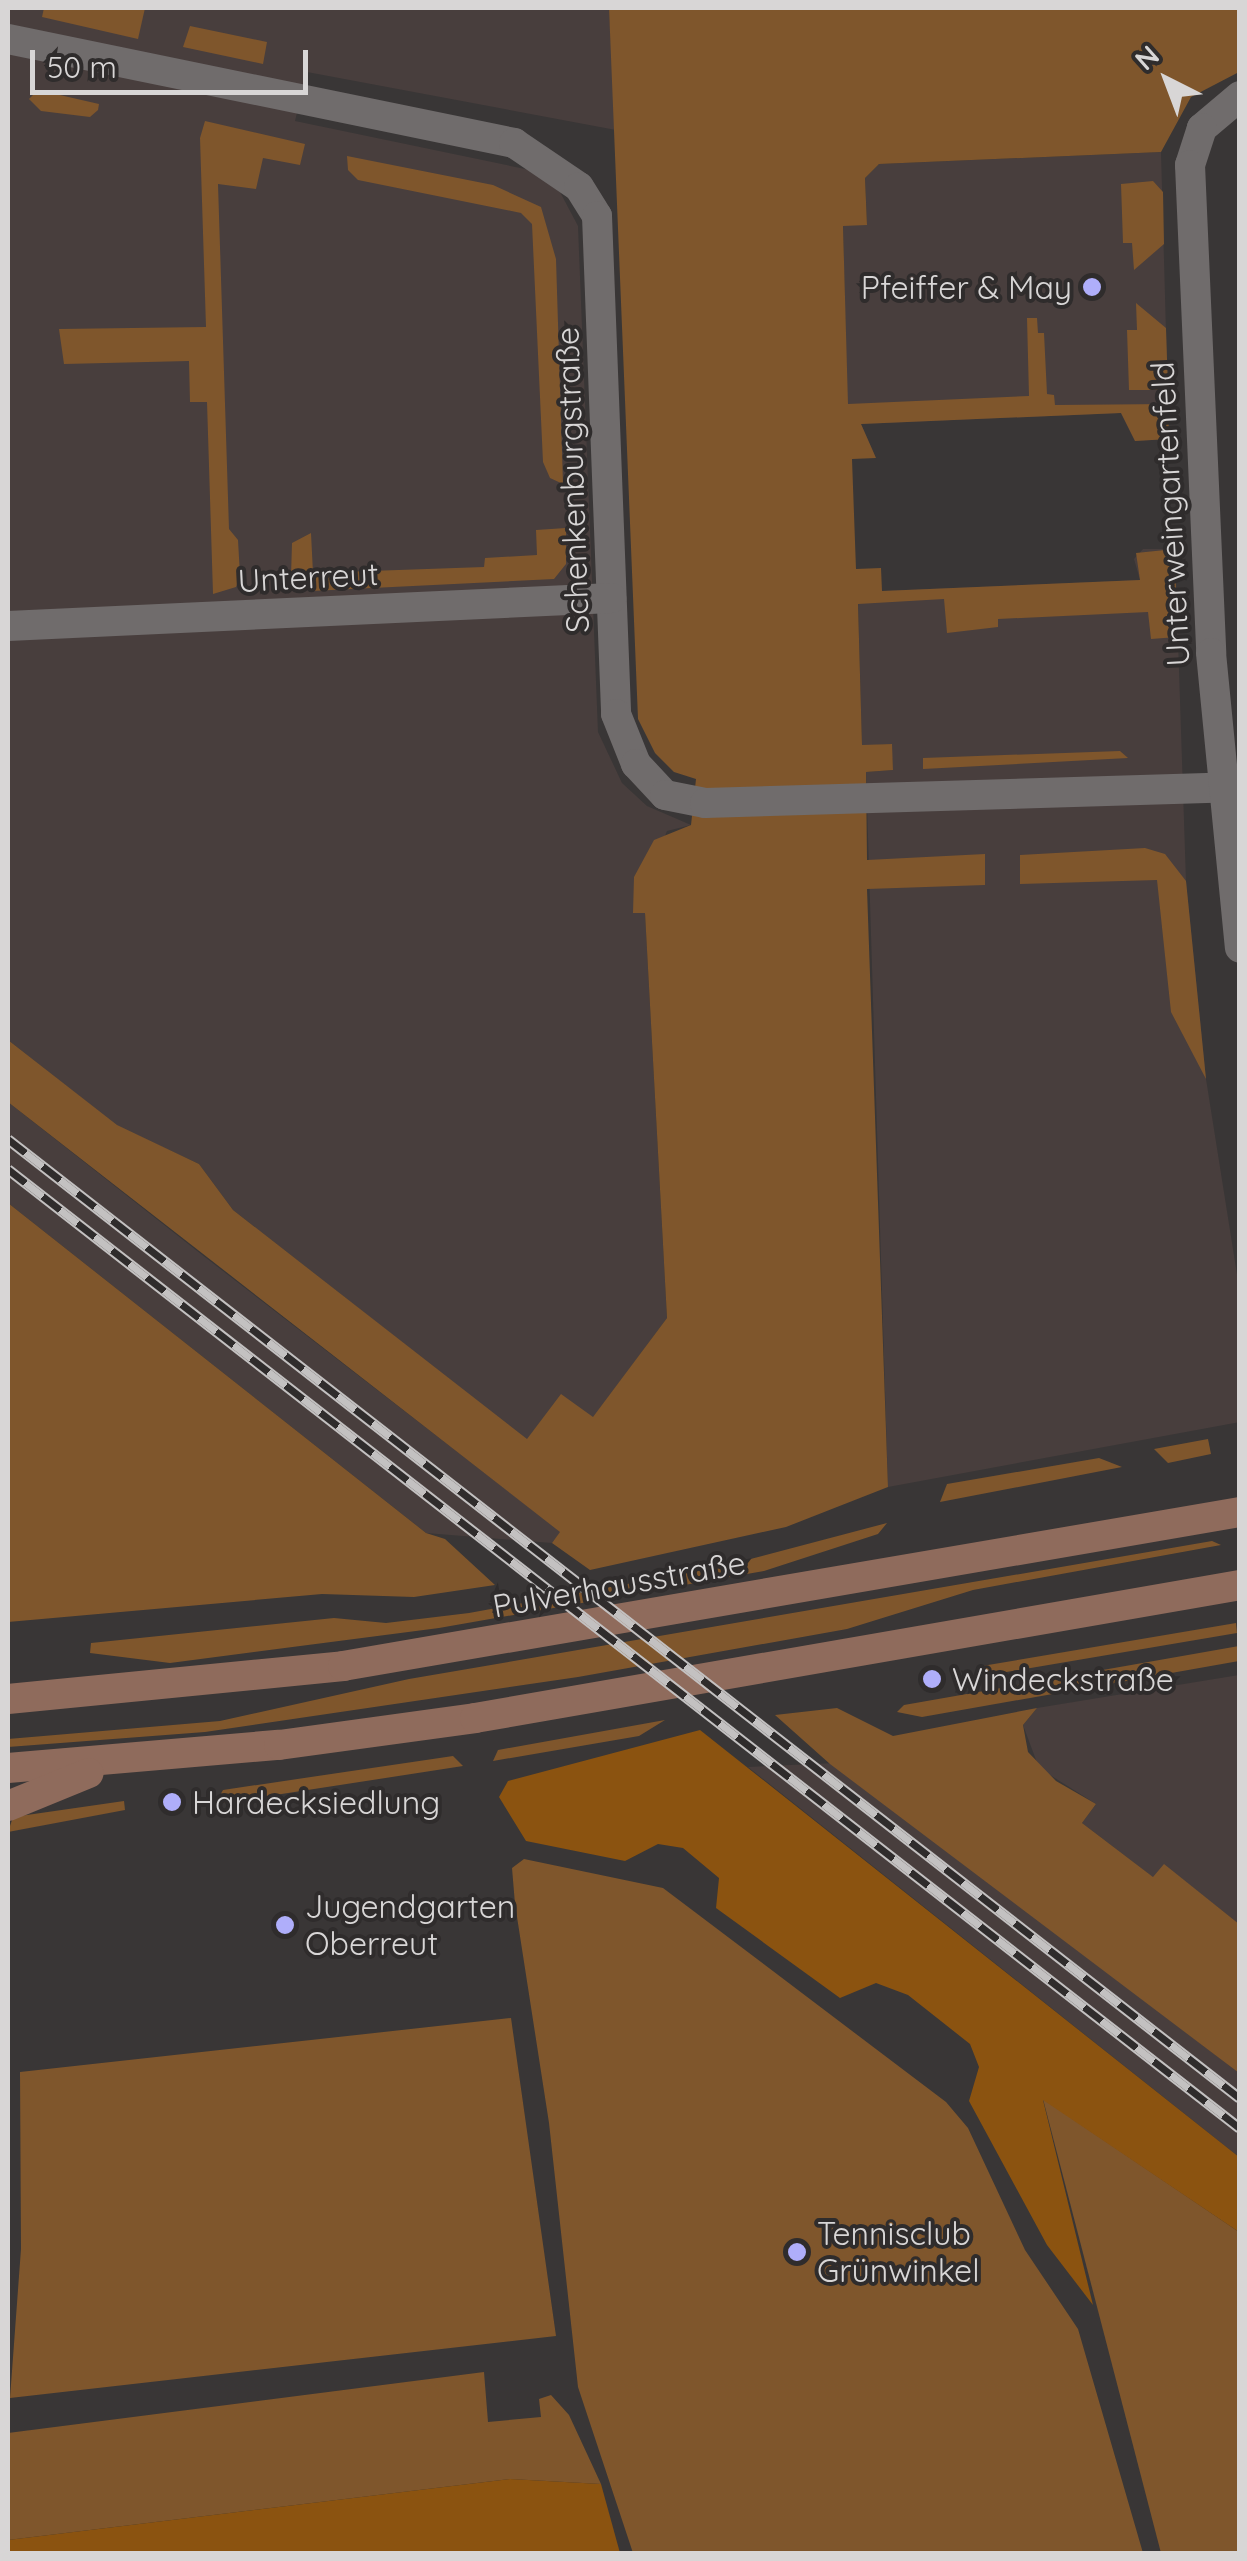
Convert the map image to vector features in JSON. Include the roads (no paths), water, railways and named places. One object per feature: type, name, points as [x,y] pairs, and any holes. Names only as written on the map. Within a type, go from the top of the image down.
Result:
[{"type":"main road","name":"Pulverhausstraße","points":[[8,1699],[360,1663],[1240,1512]]},
{"type":"main road","points":[[8,1768],[120,1761],[475,1718],[1240,1585]]},
{"type":"main road","points":[[8,1806],[120,1761]]},
{"type":"street","name":"Schenkenburgstraße","points":[[8,40],[514,143],[560,169],[597,216],[616,714],[625,744],[653,786],[680,800],[1232,788]]},
{"type":"street","name":"Unterweingartenfeld","points":[[1240,96],[1202,128],[1190,165],[1204,531],[1232,788],[1240,948]]},
{"type":"street","name":"Unterreut","points":[[8,626],[612,598]]},
{"type":"railway","points":[[8,1139],[1240,2098]]},
{"type":"railway","points":[[8,1169],[1240,2128]]},
{"type":"place","name":"Pfeiffer & May","points":[[1092,287]]},
{"type":"place","name":"Windeckstraße","points":[[932,1679]]},
{"type":"place","name":"Hardecksiedlung","points":[[172,1802]]},
{"type":"place","name":"Jugendgarten Oberreut","points":[[285,1925]]},
{"type":"place","name":"Tennisclub Grünwinkel","points":[[797,2252]]}]
